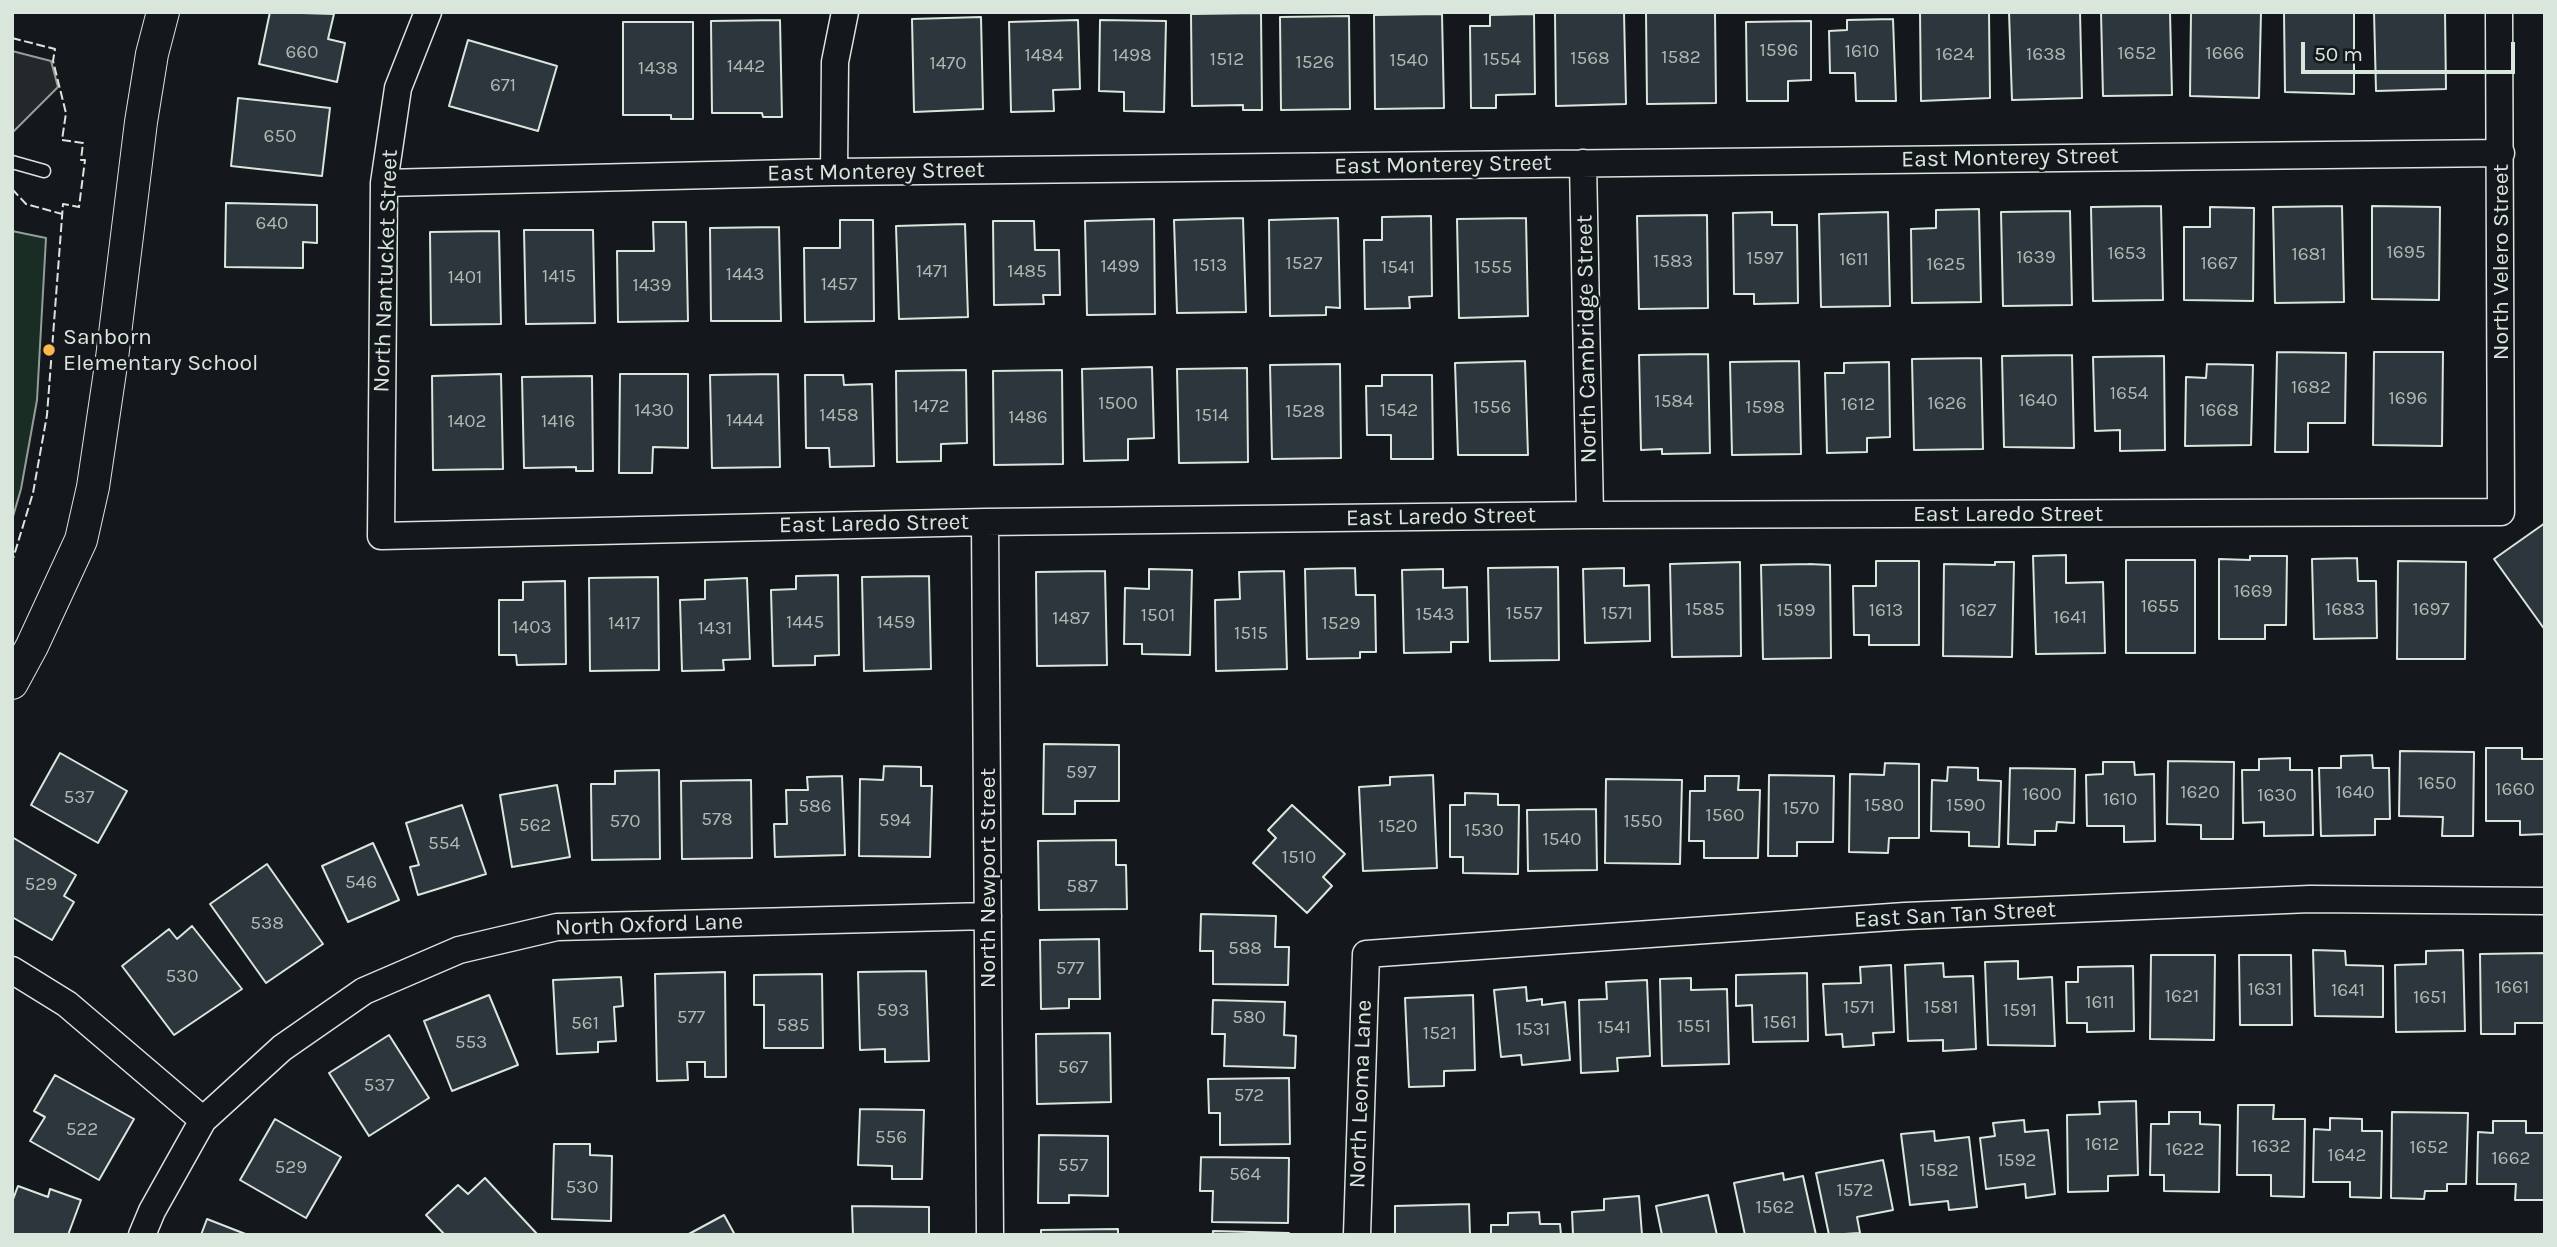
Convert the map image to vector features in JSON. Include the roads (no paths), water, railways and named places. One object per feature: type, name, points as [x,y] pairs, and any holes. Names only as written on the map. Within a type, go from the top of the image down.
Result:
[{"type":"street","points":[[12,683],[81,540],[93,487],[141,122],[152,54],[163,12]]},
{"type":"street","name":"North Nantucket Street","points":[[381,536],[384,183],[398,88],[428,12]]},
{"type":"street","points":[[834,172],[835,62],[845,12]]},
{"type":"street","name":"North Velero Street","points":[[2499,12],[2501,512]]},
{"type":"street","name":"East Monterey Street","points":[[384,183],[834,172],[2501,153]]},
{"type":"street","name":"North Cambridge Street","points":[[1583,163],[1590,515]]},
{"type":"street","name":"East Laredo Street","points":[[381,536],[985,522],[1590,515],[2501,512]]},
{"type":"street","name":"North Newport Street","points":[[985,522],[990,1235]]},
{"type":"street","name":"East San Tan Street","points":[[1366,954],[1905,916],[2310,899],[2545,901]]},
{"type":"street","name":"North Oxford Lane","points":[[142,1235],[152,1211],[203,1120],[282,1048],[363,991],[459,950],[556,927],[988,916]]},
{"type":"street","name":"North Leoma Lane","points":[[1357,1235],[1366,954]]},
{"type":"street","points":[[12,970],[67,1004],[203,1120]]},
{"type":"lane","points":[[12,162],[44,171]]},
{"type":"place","name":"Sanborn Elementary School","points":[[49,350]]}]
